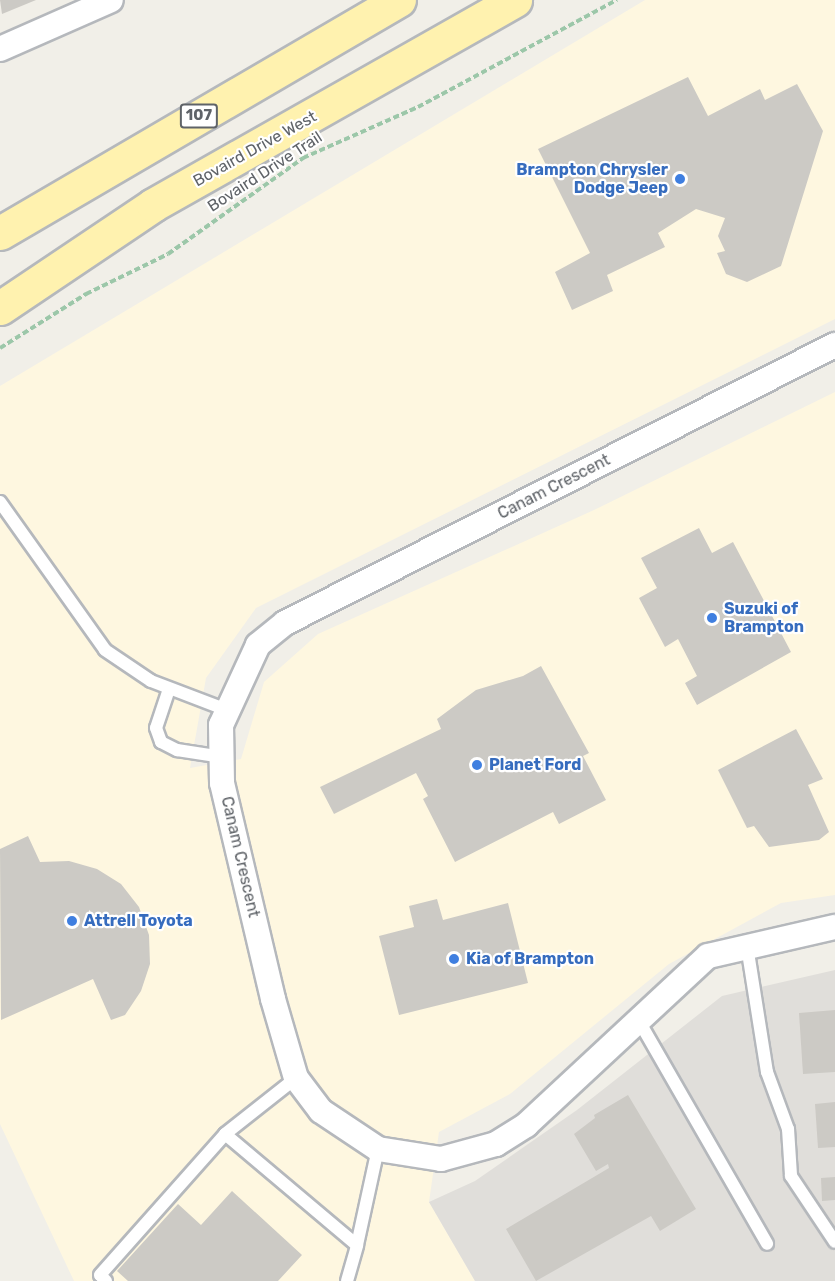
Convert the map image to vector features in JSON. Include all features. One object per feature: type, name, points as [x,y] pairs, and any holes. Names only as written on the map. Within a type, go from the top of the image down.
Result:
[{"type":"main road","name":"107","points":[[0,233],[399,0]]},
{"type":"main road","name":"Bovaird Drive West","points":[[0,308],[153,206],[515,0]]},
{"type":"street","points":[[0,49],[111,0]]},
{"type":"street","name":"Canam Crescent","points":[[835,345],[285,623],[258,645],[221,725],[222,783],[273,999],[296,1078],[321,1111],[378,1149],[441,1159],[496,1144],[526,1125],[708,956],[835,927]]},
{"type":"lane","points":[[0,502],[105,650],[126,666],[169,689],[227,710]]},
{"type":"lane","points":[[169,689],[156,728],[160,742],[177,750],[222,757]]},
{"type":"lane","points":[[747,946],[767,1072],[788,1129],[791,1176],[835,1242]]},
{"type":"lane","points":[[639,1021],[767,1244]]},
{"type":"lane","points":[[106,1281],[100,1275],[225,1134],[296,1078]]},
{"type":"lane","points":[[225,1134],[357,1245]]},
{"type":"lane","points":[[347,1281],[378,1149]]},
{"type":"path","name":"Bovaird Drive Trail","points":[[0,348],[86,294],[168,255],[303,158],[418,106],[617,0]]},
{"type":"shaded area","points":[[645,0],[835,0],[835,319],[256,608],[206,678],[190,768],[241,759],[264,682],[318,634],[594,510],[835,392],[835,895],[781,903],[669,964],[510,1094],[439,1132],[429,1202],[475,1281],[74,1281],[0,1124],[0,386]]},
{"type":"shaded area","points":[[835,970],[835,1281],[475,1281],[429,1202],[475,1181],[577,1110],[722,996]]},
{"type":"building","points":[[0,0],[36,0],[2,14]]},
{"type":"building","name":"Brampton Chrysler Dodge Jeep","points":[[688,77],[708,116],[760,89],[765,100],[797,84],[823,131],[781,266],[747,282],[726,274],[717,253],[725,251],[718,236],[725,218],[696,209],[658,233],[665,247],[607,275],[613,291],[572,310],[555,272],[590,253],[538,149]]},
{"type":"building","name":"Suzuki of Brampton","points":[[699,528],[712,553],[733,542],[791,652],[697,705],[685,683],[697,676],[678,639],[665,647],[639,598],[657,588],[641,558]]},
{"type":"building","name":"Planet Ford","points":[[541,666],[589,753],[583,756],[606,800],[559,824],[553,812],[455,862],[423,799],[428,796],[416,773],[334,814],[320,787],[441,729],[437,719],[476,690],[523,676]]},
{"type":"building","points":[[796,729],[823,779],[808,785],[829,832],[819,840],[769,847],[754,826],[747,828],[718,770]]},
{"type":"building","name":"Attrell Toyota","points":[[28,836],[40,862],[69,861],[97,869],[121,884],[139,907],[149,935],[150,964],[141,991],[125,1015],[111,1020],[93,979],[1,1020],[0,849]]},
{"type":"building","name":"Kia of Brampton","points":[[437,899],[443,920],[508,903],[528,983],[399,1015],[379,936],[414,927],[409,906]]},
{"type":"building","points":[[835,1010],[835,1072],[803,1074],[799,1013]]},
{"type":"building","points":[[628,1095],[696,1209],[660,1231],[651,1216],[536,1281],[506,1229],[609,1168],[608,1164],[596,1171],[574,1134],[595,1118],[594,1115]]},
{"type":"building","points":[[835,1102],[835,1147],[818,1148],[815,1104]]},
{"type":"building","points":[[835,1177],[835,1200],[822,1201],[821,1178]]},
{"type":"building","points":[[232,1191],[302,1255],[278,1281],[128,1281],[117,1271],[178,1204],[201,1225]]},
{"type":"place","name":"Brampton Chrysler Dodge Jeep","points":[[680,179]]},
{"type":"place","name":"Suzuki of Brampton","points":[[712,618]]},
{"type":"place","name":"Planet Ford","points":[[477,765]]},
{"type":"place","name":"Attrell Toyota","points":[[72,921]]},
{"type":"place","name":"Kia of Brampton","points":[[454,959]]}]
